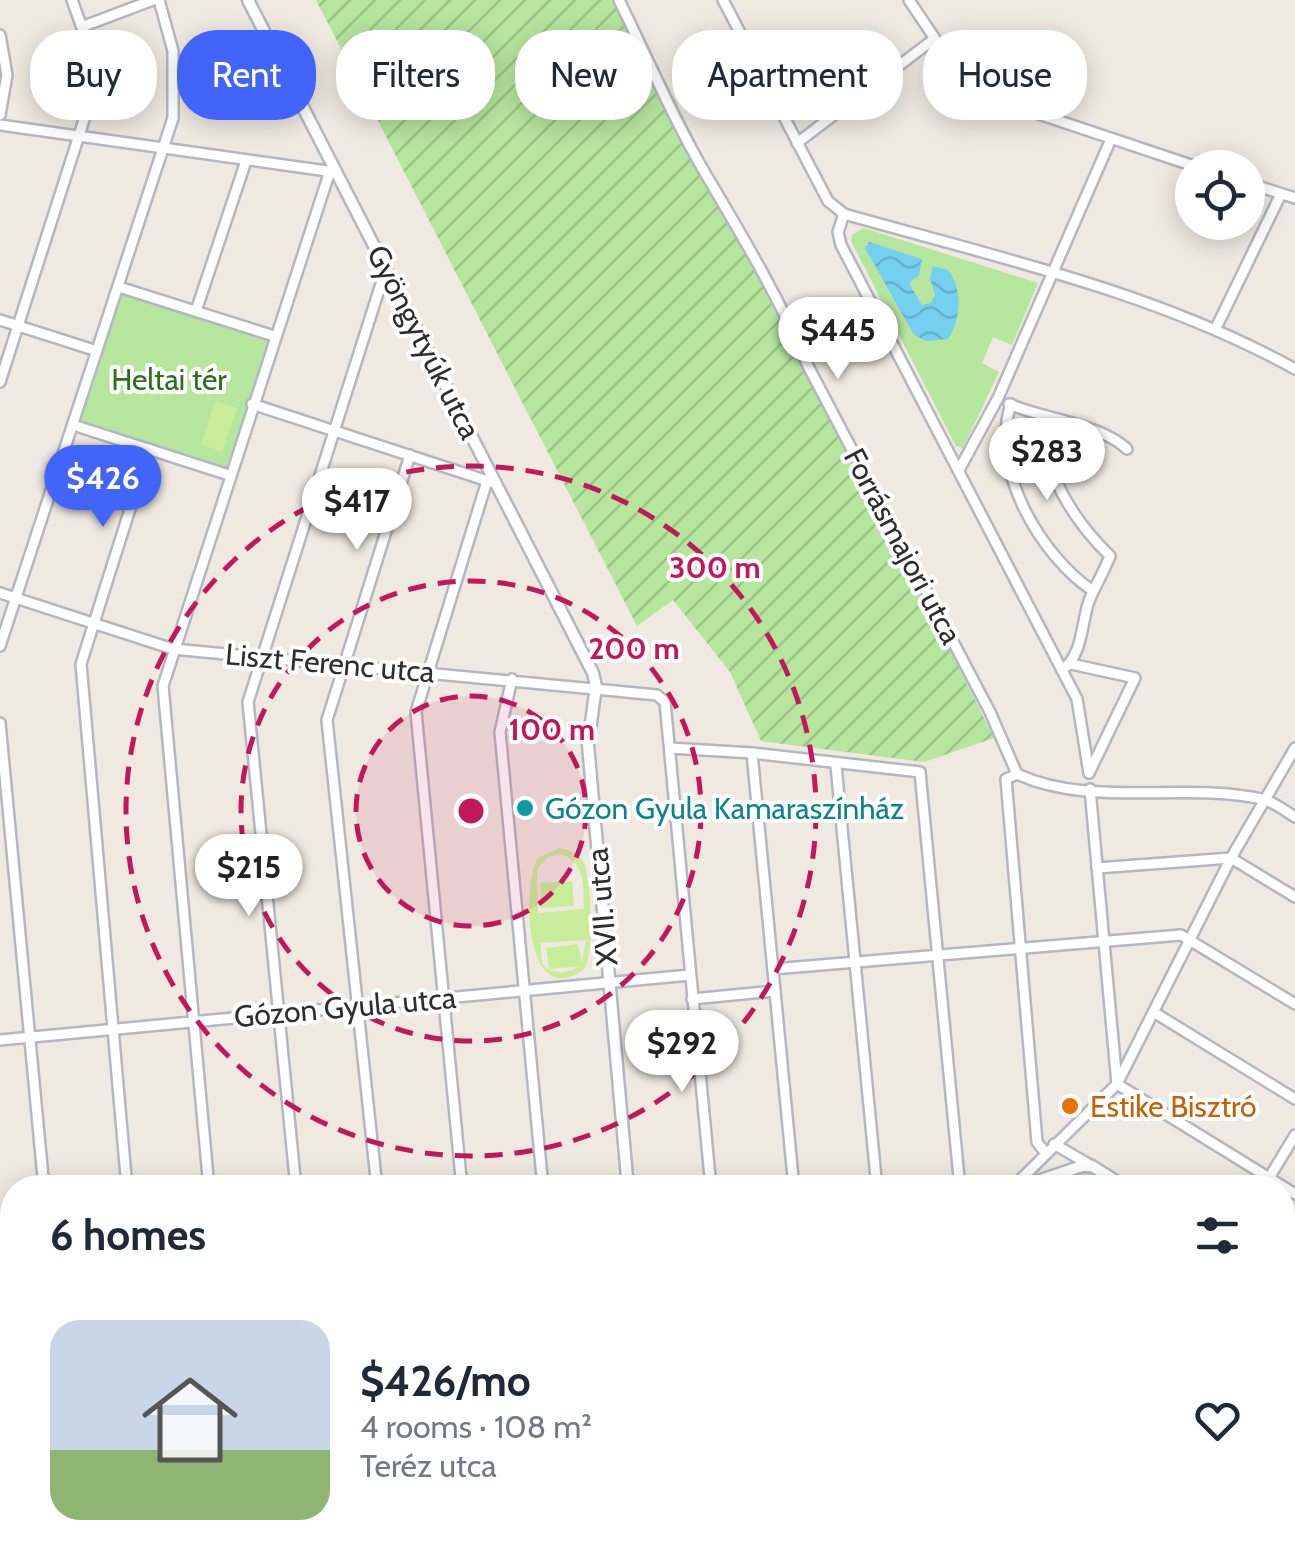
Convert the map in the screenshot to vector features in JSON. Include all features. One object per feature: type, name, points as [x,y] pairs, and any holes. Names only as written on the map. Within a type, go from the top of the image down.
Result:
[{"type":"street","points":[[0,382],[90,102],[92,69],[84,26],[72,0]]},
{"type":"street","points":[[0,646],[165,150],[176,89],[174,52],[156,0],[84,26]]},
{"type":"street","name":"Gyöngytyúk utca","points":[[248,0],[333,172],[386,265],[490,482],[596,686]]},
{"type":"street","name":"Forrásmajori utca","points":[[619,0],[708,178],[730,208],[765,284],[789,320],[808,366],[966,664],[1017,774]]},
{"type":"street","points":[[724,0],[828,201],[844,214],[1051,273],[1216,328],[1295,369]]},
{"type":"street","points":[[909,0],[929,30]]},
{"type":"street","points":[[0,36],[7,75],[0,114]]},
{"type":"street","points":[[797,143],[923,46]]},
{"type":"street","points":[[1056,120],[1175,160]]},
{"type":"street","points":[[0,125],[333,172],[274,336],[172,649],[163,706],[209,1175]]},
{"type":"street","points":[[959,470],[998,398],[1111,139]]},
{"type":"street","points":[[196,312],[246,161]]},
{"type":"street","points":[[1265,189],[1295,198]]},
{"type":"street","points":[[1216,328],[1281,194]]},
{"type":"street","points":[[844,214],[838,232],[842,244],[1066,667],[1077,699],[1089,773],[1135,678],[1066,667]]},
{"type":"street","points":[[295,1175],[248,702],[386,265]]},
{"type":"street","points":[[119,287],[274,336]]},
{"type":"street","points":[[0,320],[97,350]]},
{"type":"street","points":[[998,398],[1046,418],[1104,432],[1127,449]]},
{"type":"street","points":[[252,404],[490,482],[416,712],[461,1175]]},
{"type":"street","points":[[1011,404],[1006,437],[1017,489],[1055,556],[1093,591]]},
{"type":"street","points":[[1046,418],[1043,433],[1050,466],[1082,525],[1110,556],[1066,667]]},
{"type":"street","points":[[73,425],[229,475]]},
{"type":"street","points":[[126,1175],[81,664],[149,449]]},
{"type":"street","points":[[376,1175],[328,720],[342,664],[410,455]]},
{"type":"street","name":"Liszt Ferenc utca","points":[[0,592],[172,649],[596,686],[657,695],[665,702],[670,748]]},
{"type":"street","points":[[512,679],[500,732],[542,1175]]},
{"type":"street","name":"XVII. utca","points":[[596,686],[588,745],[627,1175]]},
{"type":"street","points":[[0,722],[43,1175]]},
{"type":"street","points":[[710,1175],[670,748],[752,752],[836,766],[920,772],[959,1175]]},
{"type":"street","points":[[1025,1175],[1044,1152],[1117,1084],[1230,858],[1295,748]]},
{"type":"street","points":[[752,752],[793,1175]]},
{"type":"street","points":[[836,766],[876,1175]]},
{"type":"street","points":[[1044,1152],[1037,1142],[1006,779],[1017,774],[1034,781],[1090,789],[1264,799],[1295,818]]},
{"type":"street","points":[[1090,789],[1117,1084]]},
{"type":"street","points":[[1097,868],[1230,858],[1295,898]]},
{"type":"street","points":[[773,969],[1181,935],[1295,1004]]},
{"type":"street","name":"Gózon Gyula utca","points":[[0,1040],[690,975]]},
{"type":"street","points":[[692,998],[775,991]]},
{"type":"street","points":[[1155,1012],[1295,1099]]},
{"type":"street","points":[[1117,1084],[1254,1175]]},
{"type":"street","points":[[1271,1175],[1295,1135]]},
{"type":"street","points":[[1054,1144],[1106,1175]]},
{"type":"street","points":[[1049,1175],[1073,1166],[1092,1166]]},
{"type":"green space","points":[[316,0],[625,0],[640,30],[515,30],[515,120],[652,120],[652,54],[672,94],[672,120],[685,120],[994,738],[924,762],[761,741],[730,672],[673,600],[637,626],[378,120],[495,120],[495,30],[336,30],[336,39]]},
{"type":"green space","points":[[864,228],[1038,283],[1012,345],[993,337],[982,363],[999,372],[963,448],[956,446],[851,241],[852,235]]},
{"type":"green space","name":"Heltai tér","points":[[119,287],[274,336],[229,475],[73,425]]},
{"type":"green space","points":[[215,401],[237,408],[222,452],[201,444]]},
{"type":"green space","points":[[560,848],[575,854],[585,866],[590,949],[584,969],[564,978],[548,973],[538,959],[529,912],[539,857]],"holes":[[[548,857],[568,857],[579,869],[584,909],[538,913],[537,869]],[[539,914],[541,943],[586,940],[582,963],[578,944],[546,948],[549,969],[542,964]],[[580,966],[560,972],[549,969]]]},
{"type":"green space","points":[[572,881],[574,906],[542,908],[540,883]]},
{"type":"green space","points":[[1082,1166],[1100,1175],[1055,1175]]},
{"type":"water","points":[[869,242],[922,259],[919,275],[909,283],[922,305],[931,303],[935,295],[930,278],[933,266],[948,270],[956,286],[958,304],[956,323],[948,339],[926,341],[914,335],[865,248]]},
{"type":"place","name":"Gózon Gyula Kamaraszínház","points":[[525,808]]},
{"type":"place","name":"Estike Bisztró","points":[[1070,1106]]}]
